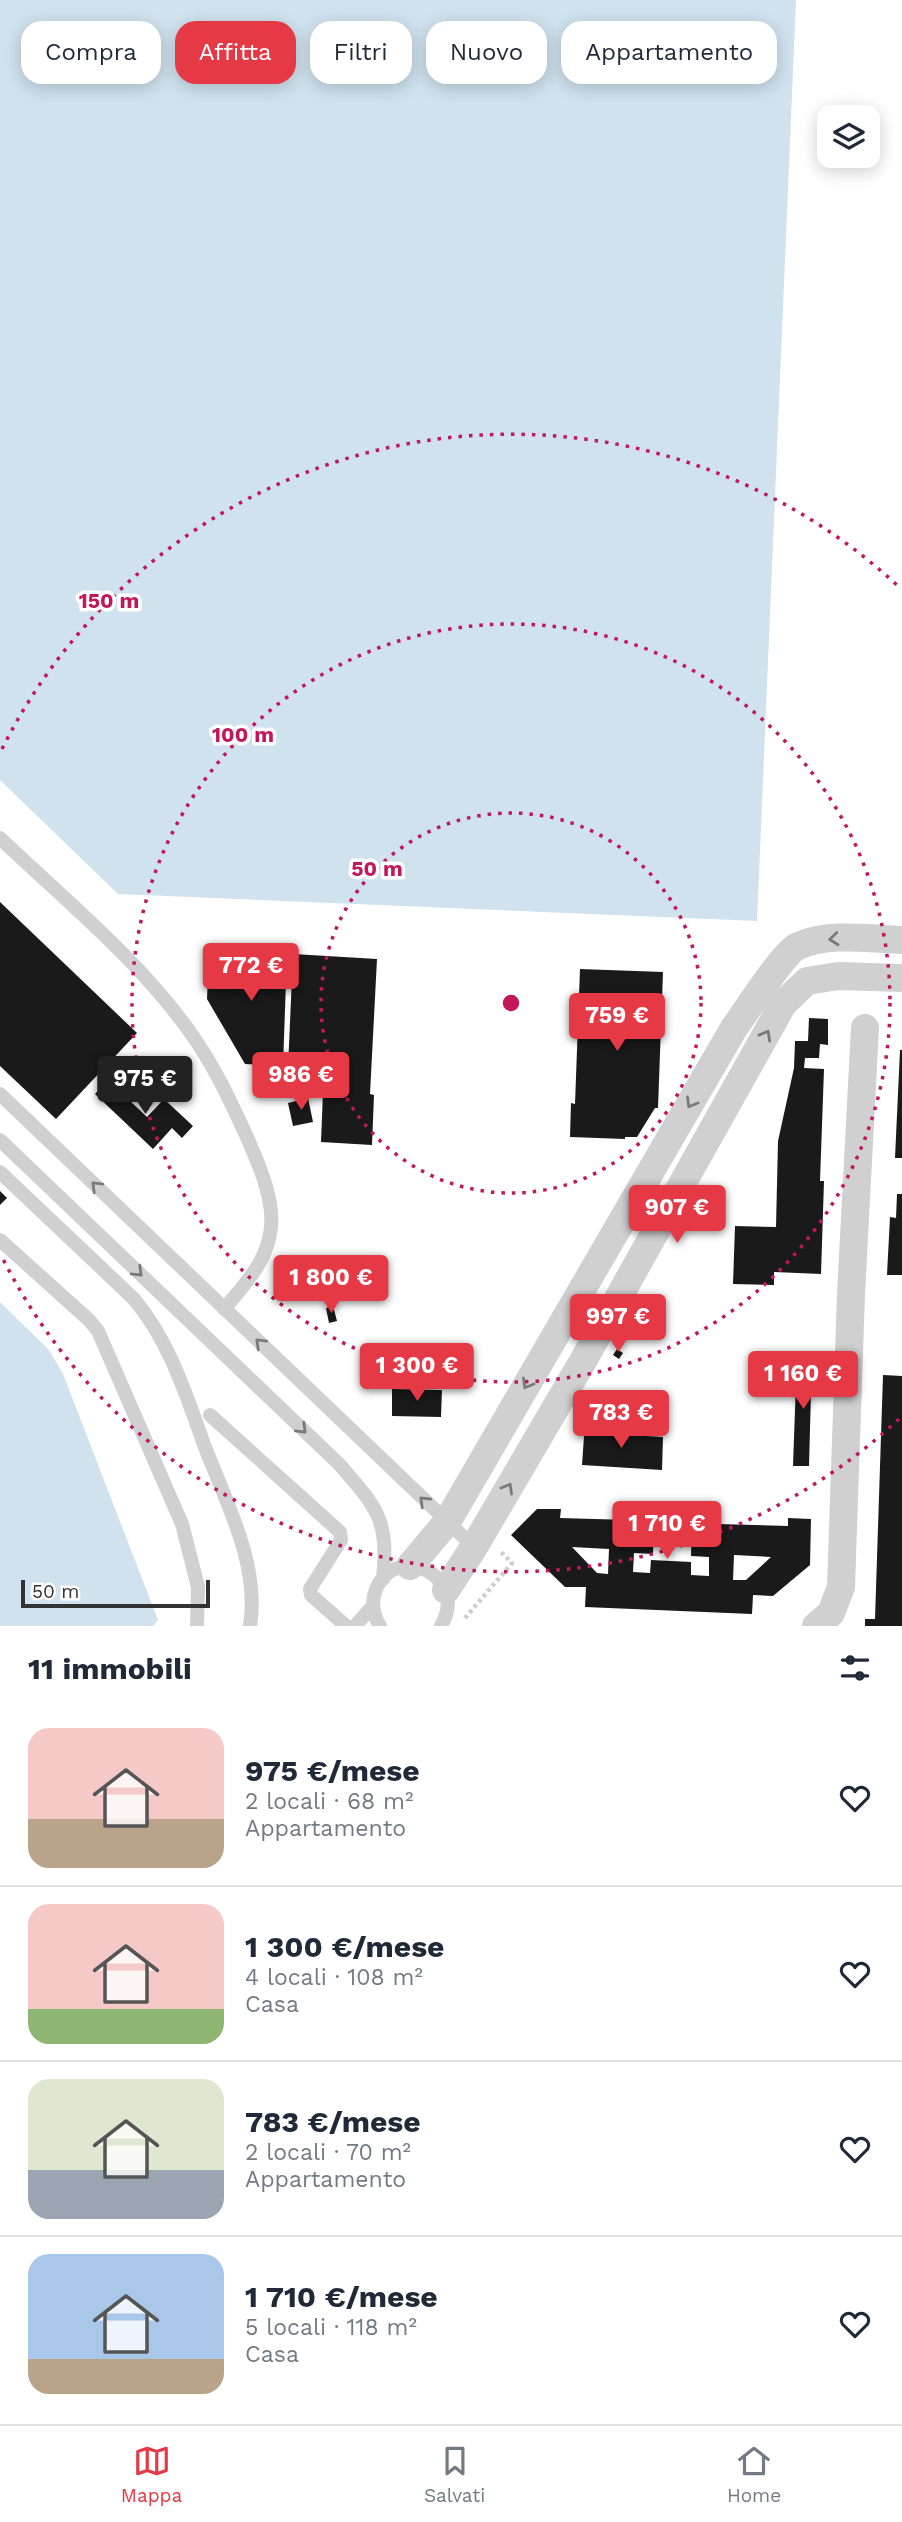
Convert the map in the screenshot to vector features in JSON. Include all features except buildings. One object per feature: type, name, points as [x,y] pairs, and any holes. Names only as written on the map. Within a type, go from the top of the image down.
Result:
[{"type":"street","points":[[410,1566],[447,1522],[734,1028],[772,974],[796,947],[833,937],[902,940]]},
{"type":"street","points":[[446,1590],[583,1362],[783,1004],[807,981],[838,976],[902,978]]},
{"type":"street","points":[[816,1626],[831,1613],[841,1587],[851,1294],[865,1028]]},
{"type":"lane","points":[[0,838],[158,990],[191,1033],[233,1106],[253,1151],[268,1198],[271,1226],[266,1251],[254,1273],[224,1309]]},
{"type":"lane","points":[[0,1094],[474,1547]]},
{"type":"lane","points":[[0,1140],[340,1465],[372,1501],[381,1524],[384,1544],[383,1578]]},
{"type":"lane","points":[[0,1172],[134,1299],[167,1348],[240,1538],[251,1593],[250,1626]]},
{"type":"lane","points":[[0,1240],[98,1331],[182,1524],[198,1587],[197,1626]]},
{"type":"lane","points":[[210,1415],[340,1532],[341,1540],[310,1590],[311,1595],[346,1626]]},
{"type":"lane","points":[[380,1626],[373,1606],[375,1591],[383,1578],[410,1566],[429,1571],[446,1590],[449,1605],[441,1626]]},
{"type":"lane","points":[[355,1626],[373,1606]]},
{"type":"water","points":[[0,0],[796,0],[757,921],[118,894],[0,780]]},
{"type":"water","points":[[0,1302],[49,1350],[63,1374],[158,1620],[153,1626],[0,1626]]}]
